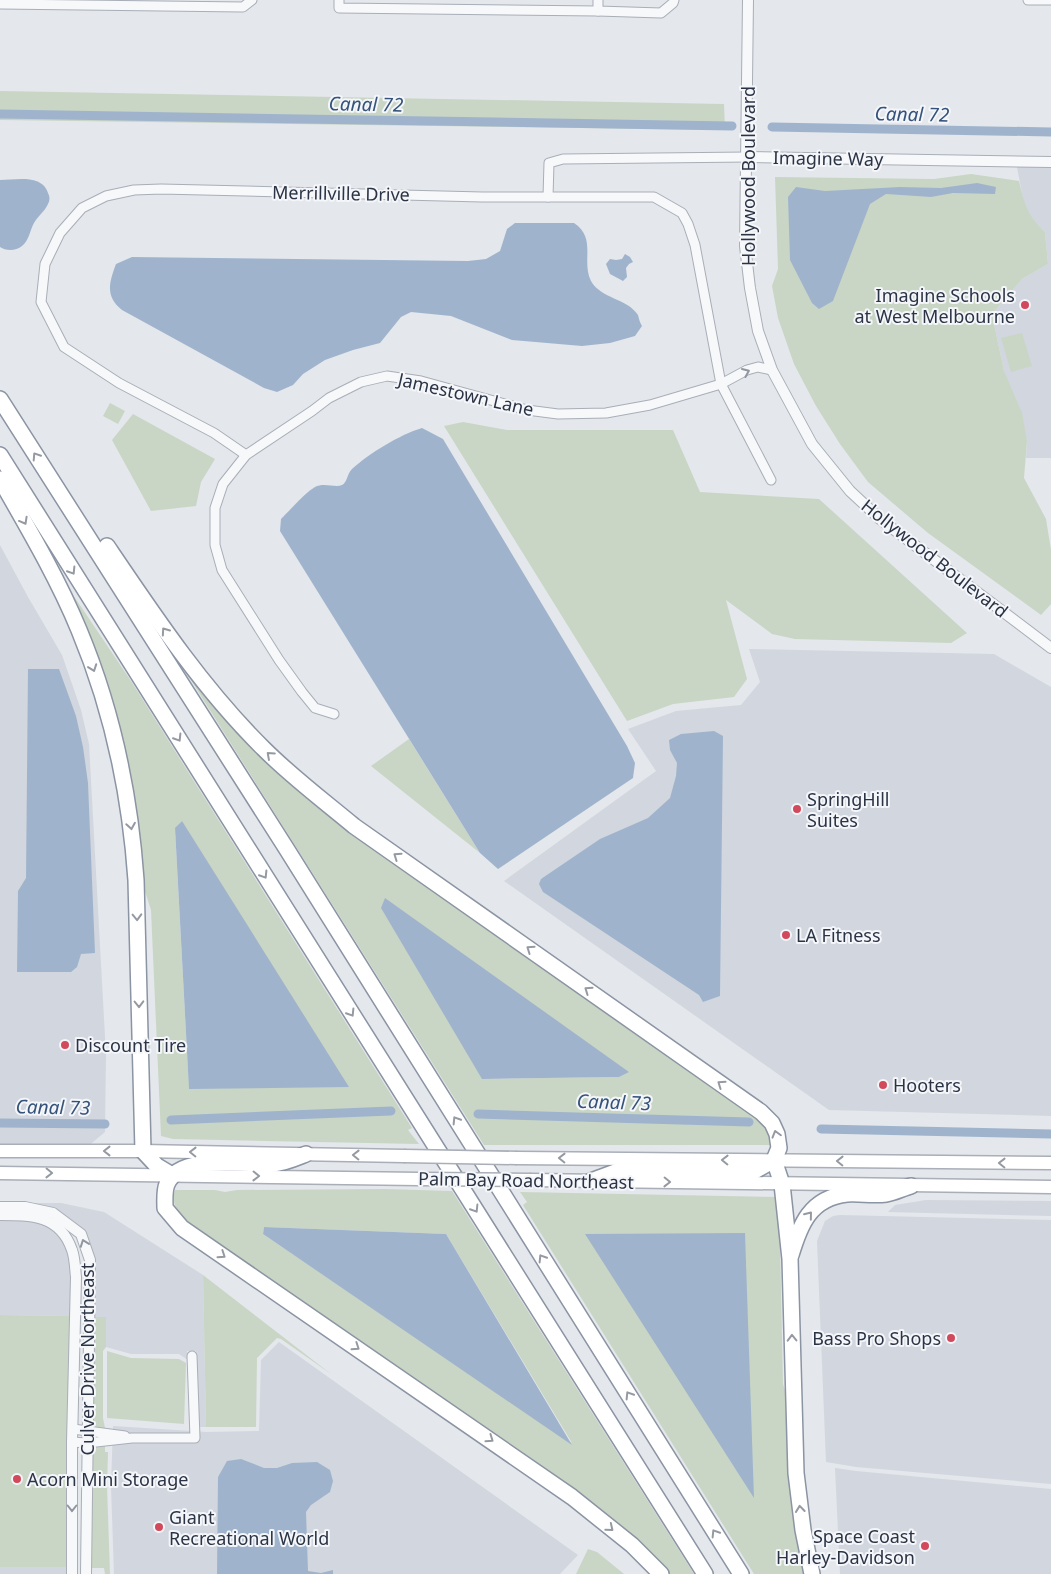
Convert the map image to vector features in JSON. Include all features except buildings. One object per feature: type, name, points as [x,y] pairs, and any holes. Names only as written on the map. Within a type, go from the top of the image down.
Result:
[{"type":"highway","points":[[0,399],[286,848],[741,1574]]},
{"type":"highway","points":[[0,455],[705,1574]]},
{"type":"highway","points":[[0,478],[56,582],[79,630],[113,734],[133,837],[136,880],[143,1151],[158,1166],[172,1175]]},
{"type":"highway","points":[[72,512],[106,544],[181,653],[264,750],[354,826],[761,1112],[772,1123],[777,1134],[779,1148],[774,1160],[753,1172],[618,1172],[591,1181]]},
{"type":"highway","points":[[306,1154],[275,1164],[200,1164],[182,1168],[172,1175],[166,1186],[165,1208],[182,1228],[572,1497],[632,1546],[661,1574]]},
{"type":"highway","points":[[774,1160],[782,1184],[790,1259],[796,1473],[803,1530],[812,1574]]},
{"type":"highway","points":[[790,1259],[805,1217],[819,1203],[846,1194],[887,1194],[911,1186]]},
{"type":"main road","name":"Palm Bay Road Northeast","points":[[0,1150],[517,1158],[1051,1163]]},
{"type":"main road","name":"Palm Bay Road Northeast","points":[[0,1173],[1051,1187]]},
{"type":"street","points":[[0,4],[19,2],[177,3],[243,7],[252,0]]},
{"type":"street","points":[[339,0],[339,8],[660,12],[673,3],[674,0]]},
{"type":"street","points":[[438,0],[440,10]]},
{"type":"street","points":[[518,11],[519,0]]},
{"type":"street","points":[[598,0],[598,11]]},
{"type":"street","name":"Hollywood Boulevard","points":[[748,0],[746,246],[750,288],[758,331],[772,370],[812,444],[850,491],[880,519],[1051,648]]},
{"type":"street","points":[[1028,0],[1051,0]]},
{"type":"street","name":"Imagine Way","points":[[548,197],[549,163],[563,159],[748,156],[1051,162]]},
{"type":"street","name":"Merrillville Drive","points":[[246,455],[214,433],[120,383],[64,347],[41,302],[46,264],[60,232],[82,208],[106,196],[134,190],[161,189],[654,198],[682,213],[688,224],[695,245],[721,384],[771,480]]},
{"type":"street","name":"Jamestown Lane","points":[[334,714],[315,708],[302,692],[279,660],[222,570],[215,545],[215,508],[224,484],[246,455],[330,398],[361,382],[387,376],[420,381],[527,410],[558,414],[606,413],[650,406],[721,384],[747,370],[758,368],[772,370]]},
{"type":"street","name":"Culver Drive Northeast","points":[[0,1207],[24,1207],[53,1213],[81,1234],[90,1260],[86,1574]]},
{"type":"street","name":"Culver Drive Northeast","points":[[0,1215],[29,1215],[46,1220],[64,1232],[73,1251],[76,1294],[72,1442],[72,1574]]},
{"type":"street","points":[[72,1442],[87,1443],[132,1438],[195,1438],[192,1356]]},
{"type":"street","points":[[73,1429],[132,1438]]},
{"type":"shaded area","name":"Imagine Schools at West Melbourne","points":[[1016,162],[1051,162],[1051,458],[1026,458],[1027,441],[1004,371],[992,314],[1022,279],[1048,264],[1045,232],[1035,224],[1024,204]]},
{"type":"shaded area","points":[[0,545],[62,655],[81,710],[89,744],[106,1055],[105,1132],[87,1147],[0,1151]]},
{"type":"shaded area","points":[[749,649],[994,654],[1051,687],[1051,1116],[829,1110],[504,881],[656,771],[628,729],[676,711],[741,705],[760,682]]},
{"type":"shaded area","points":[[926,1200],[1051,1201],[1051,1216],[888,1212],[895,1205]]},
{"type":"shaded area","points":[[28,1203],[61,1203],[104,1212],[203,1275],[206,1427],[199,1427],[196,1351],[187,1351],[188,1360],[179,1354],[131,1354],[106,1347],[106,1317],[94,1317],[83,1230],[55,1209]]},
{"type":"shaded area","points":[[833,1216],[1051,1220],[1051,1484],[856,1467],[826,1462],[817,1241],[825,1221]]},
{"type":"shaded area","points":[[0,1220],[29,1220],[44,1224],[60,1236],[69,1252],[71,1316],[0,1315]]},
{"type":"shaded area","points":[[279,1342],[578,1555],[560,1574],[114,1574],[111,1486],[113,1426],[207,1432],[259,1431],[261,1360]]},
{"type":"shaded area","points":[[835,1468],[1051,1489],[1051,1574],[840,1574]]},
{"type":"shaded area","points":[[0,1567],[68,1567],[68,1574],[0,1574]]},
{"type":"green space","points":[[0,91],[724,104],[725,130],[0,120]]},
{"type":"green space","points":[[971,174],[1019,181],[1023,196],[1034,221],[1045,232],[1048,264],[1022,279],[992,314],[1004,371],[1022,413],[1027,441],[1024,478],[1046,519],[1051,550],[1051,604],[1041,615],[928,533],[868,482],[840,444],[816,406],[794,364],[778,318],[772,286],[778,269],[775,177],[934,179]]},
{"type":"green space","points":[[1022,333],[1032,366],[1011,372],[1001,338]]},
{"type":"green space","points":[[110,403],[125,411],[118,424],[103,416]]},
{"type":"green space","points":[[133,414],[215,459],[201,482],[196,506],[151,511],[112,440]]},
{"type":"green space","points":[[463,422],[507,430],[673,430],[700,492],[819,499],[967,633],[951,643],[795,639],[772,634],[726,600],[747,679],[734,697],[673,704],[627,721],[444,426]]},
{"type":"green space","points":[[63,580],[131,681],[412,1128],[408,1130],[419,1144],[173,1139],[161,1136],[151,910],[140,876],[132,806]],"holes":[[[182,821],[189,1089],[175,829]]]},
{"type":"green space","points":[[177,658],[249,737],[662,1051],[759,1119],[769,1132],[770,1145],[484,1145]],"holes":[[[629,1071],[619,1077],[482,1079]]]},
{"type":"green space","points":[[409,739],[480,853],[371,766]]},
{"type":"green space","points":[[385,1189],[452,1191],[694,1574],[668,1574],[195,1228],[183,1218],[175,1205],[175,1190],[215,1190],[225,1192],[237,1190]],"holes":[[[264,1227],[446,1234],[572,1443],[263,1234]]]},
{"type":"green space","points":[[520,1192],[779,1197],[783,1384],[791,1408],[809,1574],[754,1574],[523,1205],[527,1202]]},
{"type":"green space","points":[[203,1275],[331,1374],[277,1338],[257,1358],[256,1427],[206,1427]]},
{"type":"green space","points":[[0,1315],[71,1316],[68,1567],[0,1567]]},
{"type":"green space","points":[[94,1317],[106,1317],[106,1347],[103,1351],[103,1418],[105,1428],[92,1426]]},
{"type":"green space","points":[[107,1351],[131,1358],[179,1359],[186,1363],[184,1424],[107,1418]]},
{"type":"green space","points":[[105,1446],[105,1452],[108,1452],[107,1486],[110,1574],[105,1574],[104,1568],[91,1568],[91,1448]]},
{"type":"green space","points":[[588,1549],[597,1552],[624,1574],[576,1574]]},
{"type":"water","points":[[28,179],[40,183],[49,194],[47,207],[34,223],[26,241],[20,248],[14,250],[0,247],[0,180]]},
{"type":"water","points":[[977,183],[996,187],[995,194],[953,193],[931,197],[886,194],[870,204],[833,301],[819,309],[812,303],[790,260],[788,197],[796,187],[825,191],[900,187],[941,188]]},
{"type":"water","points":[[515,223],[574,223],[581,229],[587,243],[587,266],[591,281],[601,292],[627,305],[638,315],[642,326],[635,336],[610,343],[582,346],[512,340],[451,316],[411,312],[401,317],[380,343],[325,360],[303,374],[293,385],[277,392],[264,388],[122,310],[113,300],[110,289],[116,264],[132,257],[468,261],[486,259],[500,251],[507,229]]},
{"type":"water","points":[[625,254],[633,262],[626,268],[627,277],[623,281],[610,274],[606,264],[610,259],[622,259]]},
{"type":"water","points":[[422,428],[443,439],[627,746],[635,763],[633,778],[498,869],[480,853],[280,531],[281,519],[311,489],[322,485],[342,485],[352,469],[367,457],[394,440]]},
{"type":"water","points":[[28,669],[59,669],[76,716],[83,747],[88,783],[95,953],[81,954],[77,967],[71,972],[17,972],[18,891],[26,878]]},
{"type":"water","points":[[714,731],[723,736],[720,996],[703,1002],[699,995],[543,892],[539,884],[541,879],[600,839],[648,818],[670,798],[676,776],[677,763],[670,750],[669,740],[681,734]]},
{"type":"water","points":[[182,821],[349,1087],[189,1089],[175,828]]},
{"type":"water","points":[[385,898],[629,1072],[619,1077],[482,1079],[381,908]]},
{"type":"water","points":[[264,1227],[446,1234],[572,1445],[263,1234]]},
{"type":"water","points":[[745,1233],[754,1498],[585,1234]]},
{"type":"water","points":[[241,1459],[264,1468],[277,1468],[292,1463],[317,1462],[330,1470],[333,1481],[330,1492],[311,1505],[306,1512],[308,1571],[321,1573],[333,1570],[333,1574],[217,1574],[218,1477],[227,1461]]},
{"type":"waterway","name":"Canal 72","points":[[0,114],[732,126]]},
{"type":"waterway","name":"Canal 72","points":[[772,127],[1051,132]]},
{"type":"waterway","name":"Canal 73","points":[[171,1120],[391,1111]]},
{"type":"waterway","name":"Canal 73","points":[[478,1114],[749,1122]]},
{"type":"waterway","name":"Canal 73","points":[[0,1123],[105,1124]]},
{"type":"waterway","name":"Canal 73","points":[[821,1129],[1051,1134]]},
{"type":"place","name":"Imagine Schools at West Melbourne","points":[[1025,305]]},
{"type":"place","name":"SpringHill Suites","points":[[797,809]]},
{"type":"place","name":"LA Fitness","points":[[786,935]]},
{"type":"place","name":"Discount Tire","points":[[65,1045]]},
{"type":"place","name":"Hooters","points":[[883,1085]]},
{"type":"place","name":"Bass Pro Shops","points":[[951,1338]]},
{"type":"place","name":"Acorn Mini Storage","points":[[17,1479]]},
{"type":"place","name":"Giant Recreational World","points":[[159,1527]]},
{"type":"place","name":"Space Coast Harley-Davidson","points":[[925,1546]]}]
